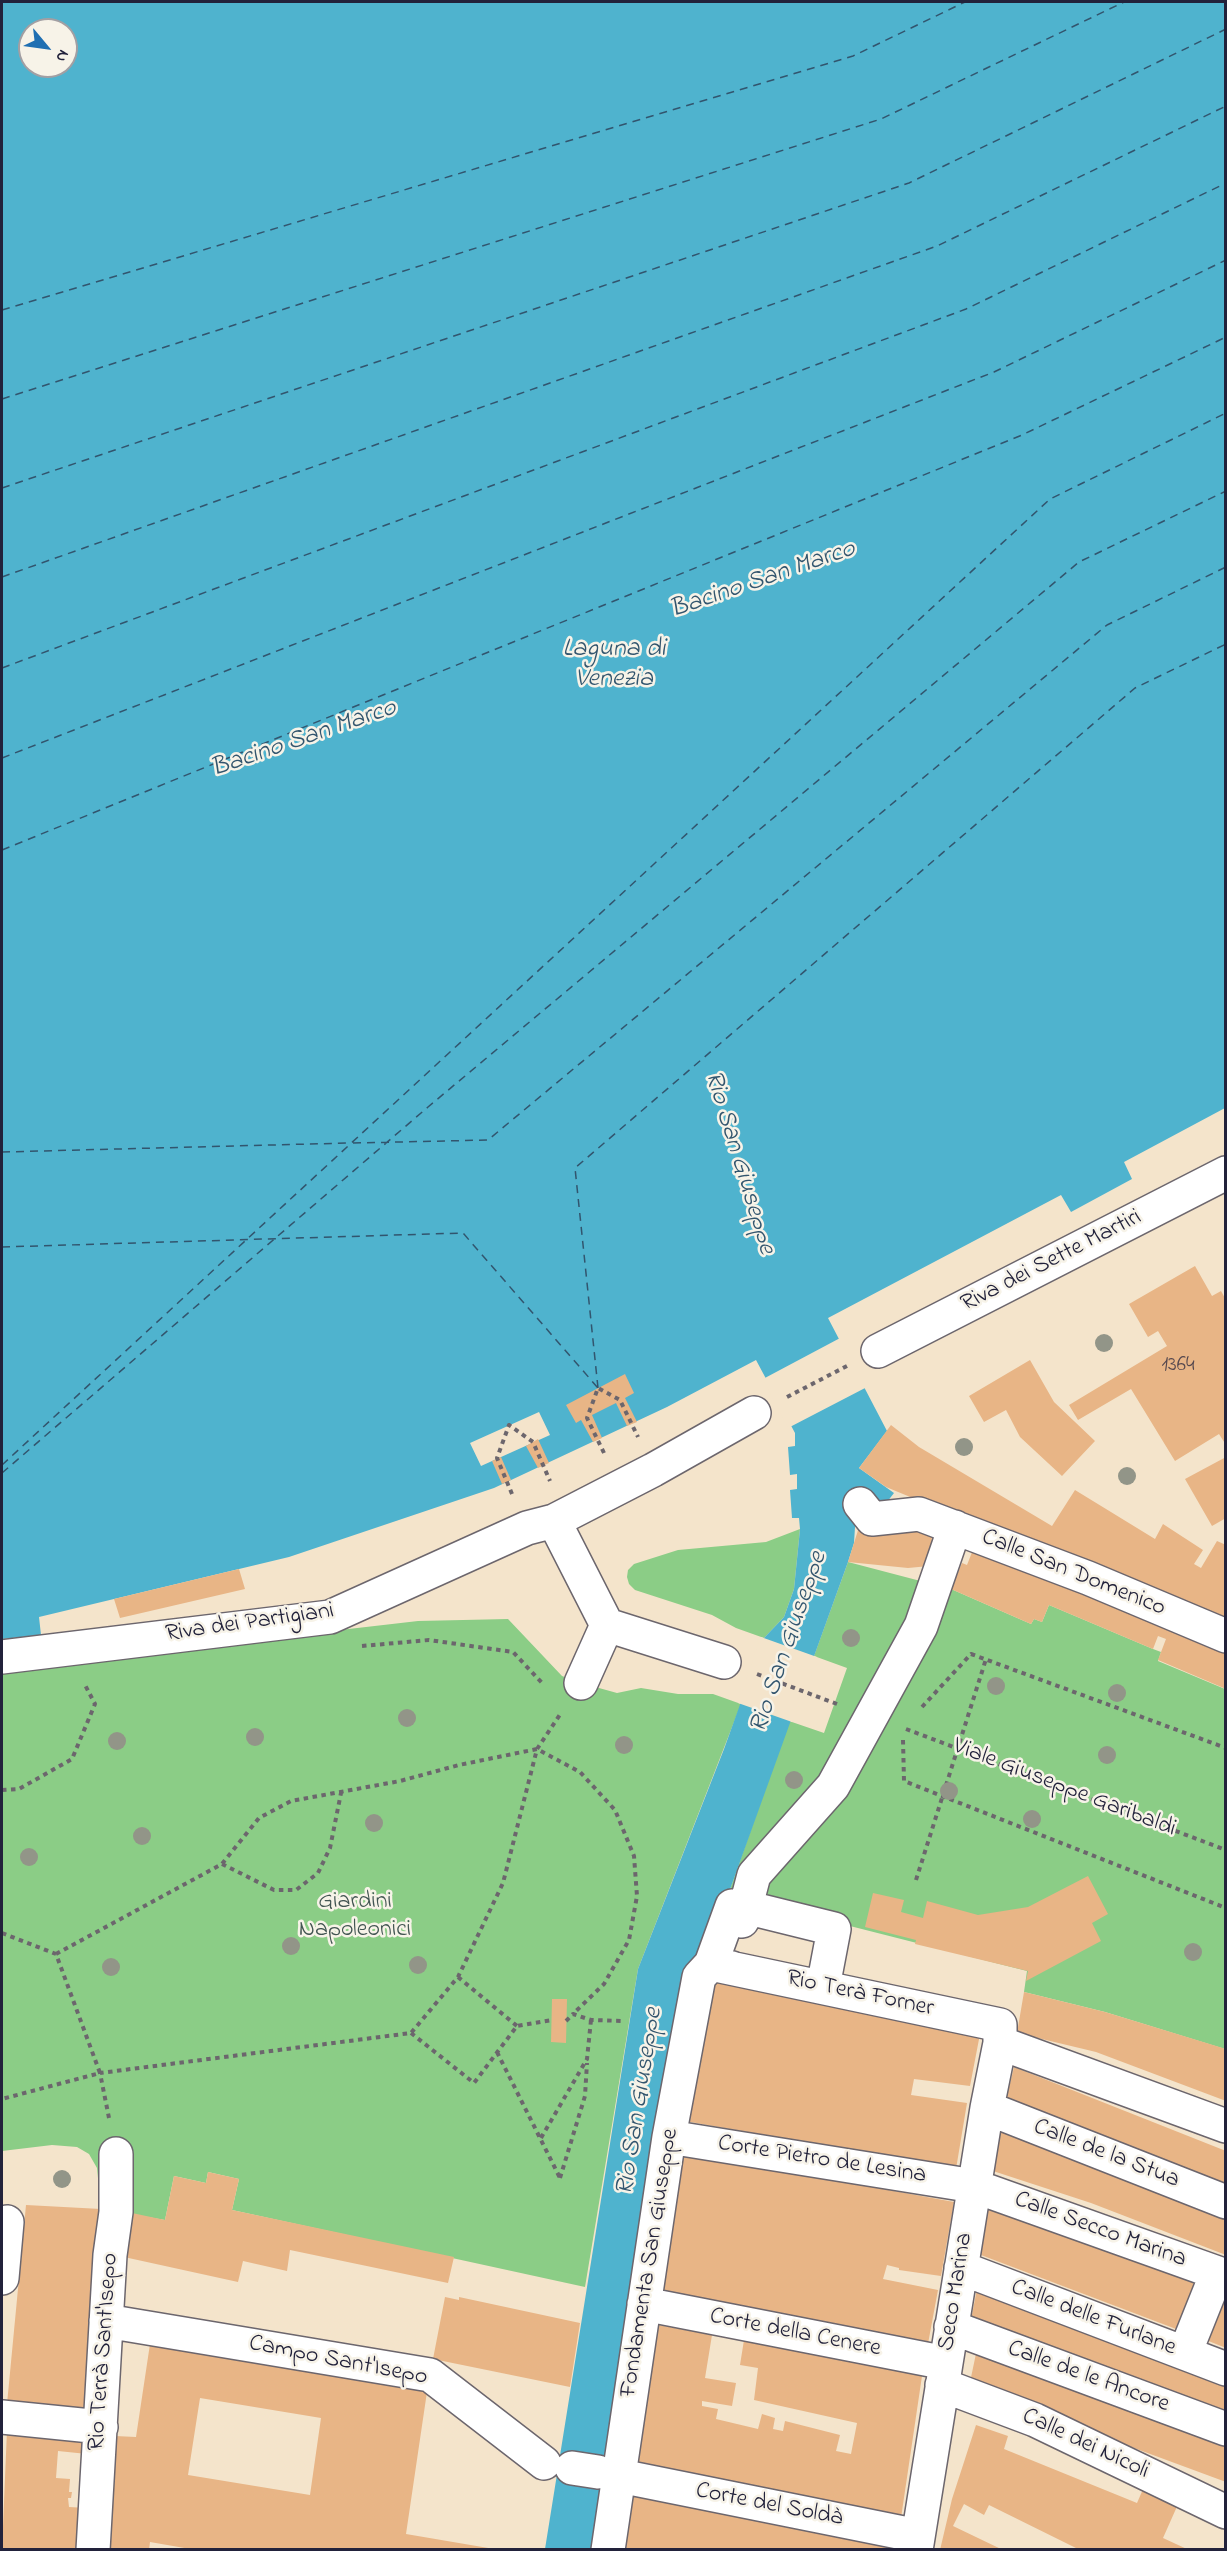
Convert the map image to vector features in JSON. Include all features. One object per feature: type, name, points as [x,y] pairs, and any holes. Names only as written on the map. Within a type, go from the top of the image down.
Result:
[{"type":"street","name":"Riva dei Sette Martiri","points":[[878,1351],[1226,1173]]},
{"type":"street","name":"Riva dei Partigiani","points":[[2,1657],[330,1617],[527,1528],[554,1521],[653,1470],[754,1413]]},
{"type":"street","name":"Calle San Domenico","points":[[890,1507],[955,1527],[1088,1578],[1226,1635]]},
{"type":"street","points":[[554,1521],[607,1624],[724,1662]]},
{"type":"street","name":"Fondamenta San Giuseppe","points":[[608,2550],[584,2470],[644,2304],[669,2137],[714,1970],[741,1913],[754,1875],[833,1786],[921,1626],[955,1527]]},
{"type":"street","points":[[565,1687],[607,1624]]},
{"type":"street","points":[[741,1913],[834,1929],[823,1987]]},
{"type":"street","name":"Rio Terà Forner","points":[[714,1970],[823,1987],[1000,2025],[999,2039]]},
{"type":"street","points":[[999,2039],[1226,2126]]},
{"type":"street","name":"Seco Marina","points":[[917,2543],[999,2039]]},
{"type":"street","name":"Calle de la Stua","points":[[987,2108],[1226,2202]]},
{"type":"street","name":"Corte Pietro de Lesina","points":[[669,2137],[974,2186]]},
{"type":"street","name":"Rio Terrà Sant'Isepo","points":[[93,2550],[106,2321],[116,2211],[116,2154]]},
{"type":"street","name":"Calle Secco Marina","points":[[974,2186],[1221,2275]]},
{"type":"street","points":[[2,2278],[7,2222]]},
{"type":"street","name":"Calle delle Furlane","points":[[961,2268],[1226,2369]]},
{"type":"street","points":[[1185,2354],[1221,2275]]},
{"type":"street","name":"Corte della Cenere","points":[[644,2304],[944,2374]]},
{"type":"street","name":"Campo Sant'Isepo","points":[[106,2321],[430,2375],[584,2470]]},
{"type":"street","name":"Calle de le Ancore","points":[[951,2327],[1226,2429]]},
{"type":"street","name":"Calle dei Nicoli","points":[[944,2374],[1226,2512]]},
{"type":"street","points":[[2,2417],[100,2427]]},
{"type":"street","name":"Corte del Soldà","points":[[584,2470],[917,2543]]},
{"type":"path","points":[[801,1390],[836,1372]]},
{"type":"path","points":[[598,1440],[587,1418],[598,1388],[621,1400],[632,1424]]},
{"type":"path","points":[[507,1483],[497,1458],[509,1425],[533,1442],[543,1465]]},
{"type":"path","points":[[351,1647],[429,1640],[513,1652],[565,1687]]},
{"type":"path","points":[[918,1712],[971,1654],[1226,1748]]},
{"type":"path","points":[[916,1880],[986,1659]]},
{"type":"path","points":[[724,1662],[834,1703]]},
{"type":"path","points":[[2,1790],[19,1789],[72,1760],[95,1704],[80,1674]]},
{"type":"path","points":[[910,1720],[902,1728],[904,1781],[1226,1908]]},
{"type":"path","name":"Viale Giuseppe Garibaldi","points":[[902,1728],[1226,1850]]},
{"type":"path","points":[[2,2099],[100,2073],[411,2033],[458,1977],[503,1883],[537,1749]]},
{"type":"path","points":[[56,1954],[222,1864],[259,1818],[291,1801],[340,1793],[537,1749],[580,1772],[615,1810],[634,1856],[637,1896],[629,1940],[604,1984],[566,2021]]},
{"type":"path","points":[[222,1864],[274,1890],[296,1890],[318,1873],[330,1848],[340,1793]]},
{"type":"path","points":[[2,1933],[56,1954],[100,2073],[116,2154]]},
{"type":"path","points":[[458,1977],[516,2026]]},
{"type":"path","points":[[573,2014],[591,2020],[624,2021]]},
{"type":"path","points":[[411,2033],[474,2083],[516,2026],[552,2020]]},
{"type":"path","points":[[497,2052],[560,2178],[585,2096],[591,2020]]},
{"type":"path","points":[[540,2139],[587,2059]]},
{"type":"green space","points":[[800,1529],[794,1589],[784,1617],[764,1638],[736,1628],[712,1615],[635,1590],[629,1584],[628,1570],[634,1564],[678,1550],[766,1542]]},
{"type":"green space","points":[[848,1562],[951,1589],[1031,1624],[1034,1619],[1042,1622],[1049,1605],[1161,1652],[1158,1661],[1225,1689],[1225,2049],[1105,2012],[1024,1992],[1027,1971],[728,1895],[789,1721],[824,1733],[847,1668],[814,1656]]},
{"type":"green space","name":"Giardini Napoleonici","points":[[508,1619],[562,1676],[581,1683],[617,1693],[641,1688],[678,1694],[713,1694],[741,1704],[638,1969],[585,2287],[232,2210],[239,2179],[208,2172],[206,2183],[174,2176],[165,2220],[101,2209],[97,2168],[89,2154],[77,2147],[52,2145],[2,2151],[2,1669],[418,1621]]},
{"type":"water","name":"Laguna di Venezia","points":[[2,2],[1225,2],[1225,1108],[1124,1162],[1132,1179],[1071,1212],[1061,1195],[828,1318],[887,1431],[859,1468],[894,1493],[880,1511],[857,1495],[854,1543],[848,1562],[728,1895],[595,2549],[545,2549],[638,1969],[724,1749],[764,1638],[784,1617],[794,1589],[800,1529],[799,1518],[792,1518],[790,1490],[797,1489],[797,1474],[790,1475],[788,1447],[795,1446],[795,1433],[756,1360],[667,1407],[494,1488],[289,1557],[39,1617],[41,1635],[2,1639]]},
{"type":"pier","points":[[842,1337],[867,1387],[788,1428],[763,1379]]},
{"type":"pier","points":[[539,1412],[550,1435],[481,1466],[470,1443]]},
{"type":"pier","points":[[761,1637],[817,1657],[792,1722],[738,1703]]},
{"type":"building","points":[[1195,1266],[1212,1296],[1221,1291],[1226,1300],[1226,1445],[1219,1434],[1175,1461],[1131,1389],[1078,1420],[1069,1405],[1167,1346],[1158,1331],[1148,1337],[1129,1304]]},
{"type":"building","points":[[1030,1360],[1054,1402],[1095,1441],[1062,1476],[1020,1437],[1006,1410],[984,1422],[969,1396]]},
{"type":"building","points":[[625,1374],[634,1393],[625,1398],[637,1422],[627,1426],[616,1403],[592,1415],[602,1438],[593,1442],[581,1420],[576,1423],[566,1405]]},
{"type":"building","points":[[891,1425],[919,1447],[1052,1526],[1075,1490],[1155,1539],[1163,1524],[1203,1550],[1194,1564],[1201,1568],[1217,1541],[1226,1545],[1226,1627],[886,1487],[859,1468]]},
{"type":"building","points":[[538,1439],[549,1463],[538,1468],[526,1446]]},
{"type":"building","points":[[501,1457],[511,1480],[502,1484],[492,1461]]},
{"type":"building","points":[[1226,1457],[1226,1518],[1212,1526],[1185,1479]]},
{"type":"building","points":[[860,1524],[933,1528],[929,1566],[908,1568],[848,1562]]},
{"type":"building","points":[[976,1542],[1226,1644],[1226,1689],[1158,1660],[1166,1639],[1158,1636],[1153,1649],[1049,1605],[1042,1622],[1034,1619],[1031,1624],[951,1589],[962,1563],[967,1565]]},
{"type":"building","points":[[239,1569],[245,1589],[120,1618],[114,1599]]},
{"type":"building","points":[[1088,1876],[1108,1914],[1092,1923],[1101,1941],[1026,1981],[1028,1971],[915,1944],[916,1940],[865,1927],[873,1893],[904,1900],[901,1912],[923,1918],[927,1901],[978,1915],[1028,1907]]},
{"type":"building","points":[[708,1978],[980,2034],[970,2086],[914,2079],[911,2095],[967,2103],[956,2169],[685,2121]]},
{"type":"building","points":[[1024,1992],[1105,2012],[1226,2049],[1226,2101],[1096,2052],[1017,2033]]},
{"type":"building","points":[[552,1999],[567,1999],[566,2043],[551,2042]]},
{"type":"building","points":[[1014,2067],[1226,2151],[1226,2196],[1004,2108]]},
{"type":"building","points":[[997,2121],[1226,2209],[1226,2255],[1091,2203],[993,2171]]},
{"type":"building","points":[[681,2152],[954,2202],[941,2276],[899,2270],[899,2268],[887,2265],[883,2279],[938,2290],[927,2349],[660,2293]]},
{"type":"building","points":[[208,2172],[239,2179],[232,2210],[454,2257],[448,2283],[290,2250],[287,2271],[243,2261],[238,2282],[124,2257],[132,2213],[165,2220],[174,2176],[206,2183]]},
{"type":"building","points":[[987,2201],[1203,2282],[1184,2332],[981,2255]]},
{"type":"building","points":[[26,2205],[101,2209],[89,2412],[7,2404]]},
{"type":"building","points":[[977,2289],[1226,2379],[1226,2420],[970,2325]]},
{"type":"building","points":[[1226,2291],[1226,2348],[1201,2338]]},
{"type":"building","points":[[445,2297],[459,2300],[459,2297],[580,2323],[570,2387],[433,2359]]},
{"type":"building","points":[[658,2325],[712,2335],[705,2378],[736,2383],[732,2406],[702,2401],[702,2406],[718,2409],[716,2419],[758,2429],[762,2414],[775,2418],[773,2429],[783,2431],[785,2421],[840,2435],[836,2451],[851,2454],[857,2423],[754,2400],[758,2368],[740,2365],[744,2340],[922,2376],[901,2518],[634,2467]]},
{"type":"building","points":[[150,2344],[428,2385],[406,2534],[500,2550],[196,2550],[150,2542],[149,2550],[108,2550],[115,2436],[136,2437]],"holes":[[[200,2398],[321,2418],[310,2495],[188,2475]]]},
{"type":"building","points":[[978,2344],[1226,2436],[1226,2482],[969,2387]]},
{"type":"building","points":[[976,2425],[1008,2436],[1004,2449],[1137,2503],[1144,2487],[1179,2502],[1163,2538],[1189,2550],[1080,2550],[989,2505],[984,2515],[964,2504],[953,2526],[1003,2550],[940,2550],[952,2499]]},
{"type":"building","points":[[7,2430],[88,2437],[87,2454],[58,2451],[56,2478],[70,2479],[69,2492],[72,2492],[71,2498],[68,2498],[69,2507],[87,2508],[84,2550],[2,2550]]},
{"type":"building","points":[[631,2492],[899,2547],[899,2550],[623,2550]]},
{"type":"ferry route","points":[[2,310],[853,56],[965,2]]},
{"type":"ferry route","points":[[2,399],[881,119],[1124,2]]},
{"type":"ferry route","points":[[2,488],[909,183],[1226,29]]},
{"type":"ferry route","points":[[2,577],[937,246],[1226,106]]},
{"type":"ferry route","points":[[2,668],[966,309],[1226,183]]},
{"type":"ferry route","points":[[2,758],[994,372],[1226,260]]},
{"type":"ferry route","points":[[2,850],[1022,435],[1226,337]]},
{"type":"ferry route","points":[[2,1465],[1050,499],[1226,413]]},
{"type":"ferry route","points":[[2,1473],[428,1107],[1079,562],[1226,491]]},
{"type":"ferry route","points":[[353,1143],[488,1140],[1107,625],[1226,567]]},
{"type":"ferry route","points":[[598,1388],[575,1168],[1135,688],[1226,644]]},
{"type":"ferry route","points":[[2,1152],[348,1143]]},
{"type":"ferry route","points":[[2,1247],[463,1233],[598,1388]]},
{"type":"water label","name":"Bacino San Marco","points":[[763,581]]},
{"type":"water label","name":"Bacino San Marco","points":[[304,740]]},
{"type":"water label","name":"Rio San Giuseppe","points":[[738,1163]]},
{"type":"water label","name":"Rio San Giuseppe","points":[[790,1643]]},
{"type":"water label","name":"Rio San Giuseppe","points":[[641,2102]]}]
